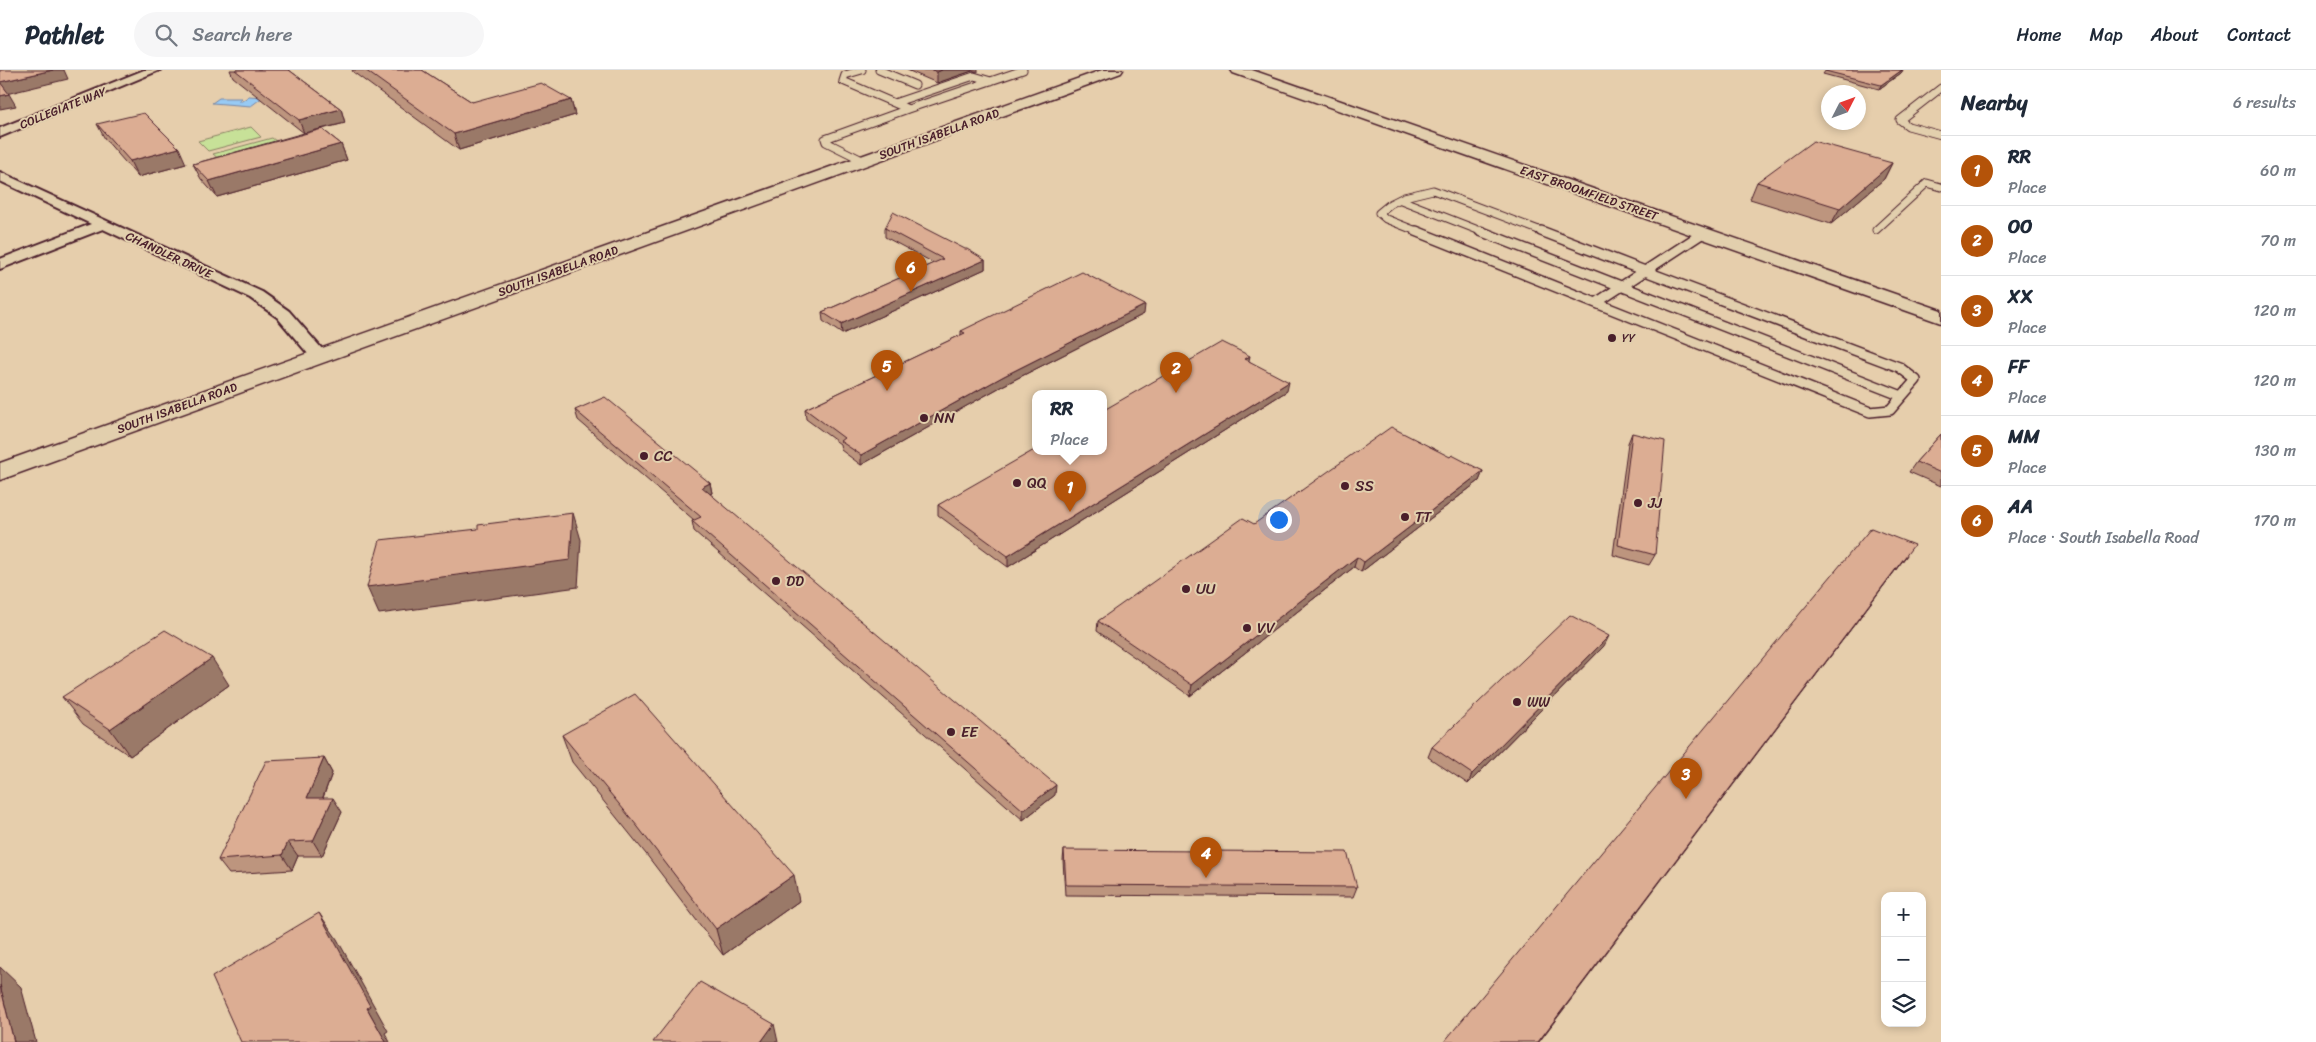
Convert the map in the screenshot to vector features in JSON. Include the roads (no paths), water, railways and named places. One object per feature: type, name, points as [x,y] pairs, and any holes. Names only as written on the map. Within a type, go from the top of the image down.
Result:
[{"type":"main road","name":"EAST BROOMFIELD STREET","points":[[1238,70],[1941,317]]},
{"type":"main road","name":"SOUTH ISABELLA ROAD","points":[[0,472],[864,161],[1106,71]]},
{"type":"street","name":"COLLEGIATE WAY","points":[[0,133],[154,70]]},
{"type":"street","name":"CHANDLER DRIVE","points":[[0,176],[256,295],[283,314],[320,357]]},
{"type":"street","points":[[0,264],[103,224]]},
{"type":"lane","points":[[862,70],[845,75],[843,81],[908,110]]},
{"type":"lane","points":[[879,70],[915,85]]},
{"type":"lane","points":[[864,161],[826,142],[825,139],[1017,71]]},
{"type":"lane","points":[[894,103],[974,76],[992,81]]},
{"type":"lane","points":[[1941,88],[1900,120],[1916,128],[1941,135]]},
{"type":"lane","points":[[1876,230],[1927,183],[1941,187]]},
{"type":"lane","points":[[1422,190],[1434,190],[1645,270],[1899,367],[1916,380],[1890,410],[1870,412],[1596,304],[1386,219],[1378,213],[1383,208],[1422,190]]},
{"type":"lane","points":[[1400,200],[1902,396]]},
{"type":"lane","points":[[1596,304],[1703,233]]},
{"type":"water","points":[[249,96],[263,97],[251,106],[212,103],[219,98],[242,98],[238,101],[242,101]]},
{"type":"place","name":"AA","points":[[911,292]]},
{"type":"place","name":"YY","points":[[1612,338]]},
{"type":"place","name":"MM","points":[[887,391]]},
{"type":"place","name":"OO","points":[[1176,393]]},
{"type":"place","name":"NN","points":[[924,418]]},
{"type":"place","name":"CC","points":[[644,456]]},
{"type":"place","name":"QQ","points":[[1017,483]]},
{"type":"place","name":"SS","points":[[1345,486]]},
{"type":"place","name":"JJ","points":[[1638,503]]},
{"type":"place","name":"RR","points":[[1070,512]]},
{"type":"place","name":"TT","points":[[1405,517]]},
{"type":"place","name":"DD","points":[[776,581]]},
{"type":"place","name":"UU","points":[[1186,589]]},
{"type":"place","name":"VV","points":[[1247,628]]},
{"type":"place","name":"WW","points":[[1517,702]]},
{"type":"place","name":"EE","points":[[951,732]]},
{"type":"place","name":"XX","points":[[1686,799]]},
{"type":"place","name":"FF","points":[[1206,878]]}]
